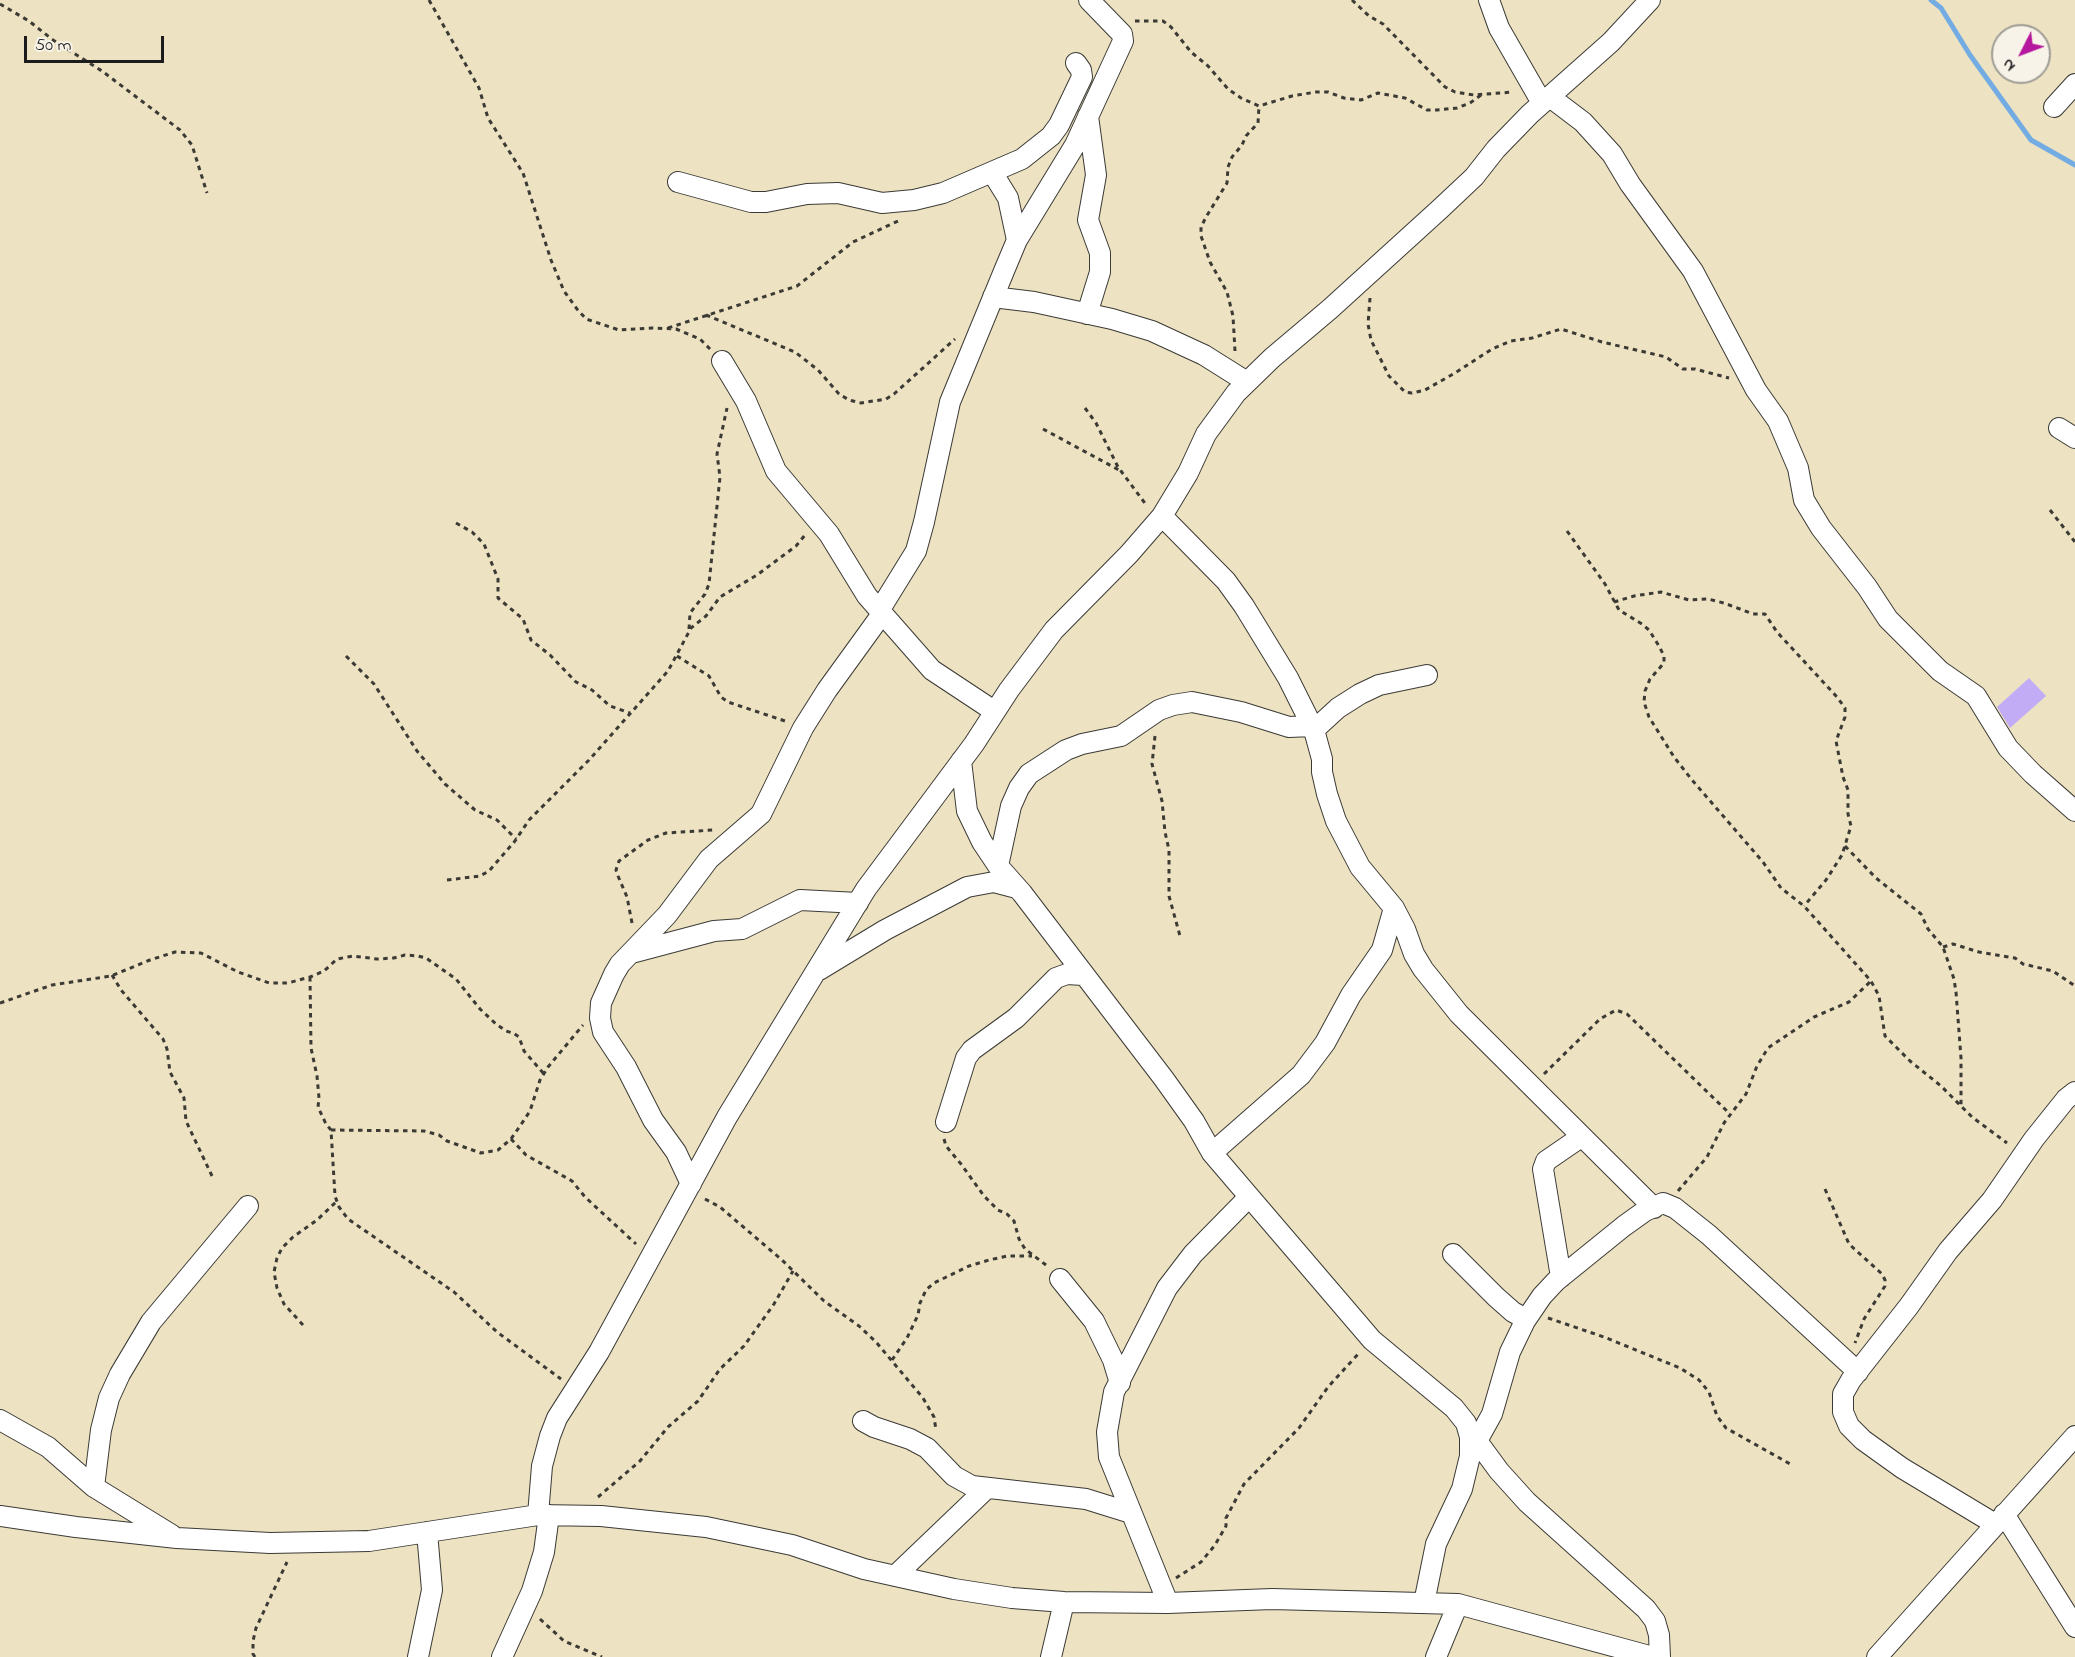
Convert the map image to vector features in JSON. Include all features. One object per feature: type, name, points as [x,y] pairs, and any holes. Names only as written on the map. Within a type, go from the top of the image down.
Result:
[{"type":"street","points":[[686,1192],[676,1152],[652,1120],[626,1067],[603,1032],[600,1018],[601,1003],[614,974],[634,948],[667,915],[709,859],[761,814],[803,728],[881,613],[916,551],[950,402],[1017,240],[1075,145],[1123,41],[1122,34],[1089,0]]},
{"type":"street","points":[[1489,0],[1499,28],[1544,96],[1583,122],[1612,154],[1630,184],[1693,271],[1754,385],[1778,421],[1798,468],[1804,500],[1811,514],[1867,587],[1888,619],[1940,671],[1976,696],[2008,747],[2033,774],[2075,812]]},
{"type":"street","points":[[502,1657],[525,1605],[544,1552],[542,1466],[557,1418],[599,1352],[728,1117],[858,903],[975,744],[994,711],[1054,630],[1129,554],[1160,517],[1188,472],[1206,435],[1236,393],[1240,378],[1272,358],[1440,209],[1474,177],[1544,96],[1611,42],[1650,0]]},
{"type":"street","points":[[678,182],[750,202],[766,202],[807,194],[838,193],[882,203],[914,200],[943,193],[1022,159],[1051,136],[1059,125],[1082,77],[1081,70],[1076,63]]},
{"type":"street","points":[[2054,107],[2075,84]]},
{"type":"street","points":[[1087,314],[1100,272],[1100,253],[1088,220],[1096,175],[1088,115]]},
{"type":"street","points":[[992,172],[1008,198],[1017,240]]},
{"type":"street","points":[[993,297],[1034,302],[1152,331],[1204,355],[1240,378]]},
{"type":"street","points":[[722,361],[746,400],[776,471],[830,534],[867,596],[932,670],[994,711]]},
{"type":"street","points":[[1160,517],[1226,581],[1288,678],[1313,728],[1322,759],[1327,794],[1336,821],[1360,867],[1394,908],[1406,929],[1414,954],[1437,989],[1581,1137],[1658,1205],[1675,1208],[1709,1235],[1854,1368]]},
{"type":"street","points":[[998,866],[1011,806],[1019,788],[1029,774],[1066,750],[1082,744],[1121,736],[1154,714],[1173,705],[1192,702],[1241,712],[1289,727],[1313,728],[1360,693],[1379,685],[1427,675]]},
{"type":"street","points":[[0,1516],[177,1538],[270,1543],[369,1541],[543,1515],[601,1516],[706,1527],[792,1545],[864,1569],[977,1593],[1012,1598],[1064,1602],[1165,1595],[1458,1604],[1651,1656],[1659,1635],[1655,1621],[1646,1609],[1527,1502],[1473,1444],[1466,1422],[1454,1408],[1372,1340],[1212,1153],[1194,1121],[1164,1079],[998,866],[967,812],[961,761]]},
{"type":"street","points":[[817,971],[885,930],[967,887],[994,882],[1017,888]]},
{"type":"street","points":[[634,948],[714,931],[742,929],[800,900],[858,903]]},
{"type":"street","points":[[1212,1153],[1301,1075],[1325,1043],[1351,995],[1382,950],[1394,908]]},
{"type":"street","points":[[946,1122],[966,1058],[972,1050],[1016,1018],[1056,978],[1067,974],[1083,975]]},
{"type":"street","points":[[2075,1092],[2066,1099],[1992,1200],[1948,1251],[1910,1306],[1854,1368],[1843,1394],[1843,1412],[1849,1426],[1863,1440],[1902,1468],[2000,1519],[2075,1627]]},
{"type":"street","points":[[1562,1277],[1543,1169],[1546,1161],[1581,1137]]},
{"type":"street","points":[[1165,1595],[1109,1457],[1107,1432],[1114,1392],[1167,1288],[1193,1254],[1249,1197]]},
{"type":"street","points":[[1424,1603],[1436,1544],[1462,1489],[1473,1444],[1492,1414],[1510,1352],[1527,1317],[1542,1296],[1562,1277],[1624,1226],[1658,1205]]},
{"type":"street","points":[[94,1487],[101,1430],[109,1398],[120,1374],[151,1322],[248,1206]]},
{"type":"street","points":[[1453,1254],[1513,1312],[1527,1317]]},
{"type":"street","points":[[1060,1279],[1094,1321],[1113,1360],[1120,1383]]},
{"type":"street","points":[[0,1420],[48,1447],[94,1487],[177,1538]]},
{"type":"street","points":[[863,1421],[927,1448],[954,1476],[972,1486],[1086,1499],[1131,1512]]},
{"type":"street","points":[[1876,1657],[2075,1436]]},
{"type":"street","points":[[895,1576],[987,1488]]},
{"type":"street","points":[[418,1657],[432,1590],[427,1532]]},
{"type":"street","points":[[1051,1657],[1064,1602]]},
{"type":"street","points":[[1436,1657],[1458,1604]]},
{"type":"path","points":[[429,0],[479,88],[488,118],[523,173],[539,228],[564,291],[586,319],[619,330],[675,329],[700,339],[722,361]]},
{"type":"path","points":[[1352,0],[1369,16],[1383,24],[1445,87],[1455,92],[1481,95],[1518,91],[1544,96]]},
{"type":"path","points":[[0,4],[29,21],[53,40],[102,72],[180,130],[192,145],[207,193]]},
{"type":"path","points":[[1117,28],[1136,21],[1163,21],[1228,89],[1259,106],[1292,96],[1316,92],[1328,92],[1344,98],[1361,100],[1378,93],[1405,98],[1427,110],[1437,110],[1457,108],[1481,95]]},
{"type":"path","points":[[1240,378],[1233,316],[1227,292],[1210,262],[1201,236],[1206,217],[1227,183],[1228,167],[1232,157],[1258,123],[1259,106]]},
{"type":"path","points":[[666,329],[797,286],[853,242],[878,232],[902,218]]},
{"type":"path","points":[[1366,276],[1371,304],[1368,324],[1371,340],[1389,376],[1406,392],[1425,390],[1492,349],[1511,341],[1532,338],[1561,329],[1602,342],[1666,357],[1683,369],[1703,371],[1754,385]]},
{"type":"path","points":[[706,315],[795,352],[818,370],[839,394],[861,403],[886,399],[894,394],[958,336]]},
{"type":"path","points":[[447,880],[474,877],[489,871],[536,813],[589,760],[668,671],[677,656],[689,631],[690,613],[705,594],[709,584],[720,477],[717,454],[728,402]]},
{"type":"path","points":[[1085,408],[1096,423],[1120,471],[1160,517]]},
{"type":"path","points":[[1043,429],[1120,471]]},
{"type":"path","points":[[2050,510],[2075,542]]},
{"type":"path","points":[[689,631],[706,616],[720,597],[749,581],[796,546],[818,520]]},
{"type":"path","points":[[456,523],[472,532],[484,544],[498,579],[498,598],[523,619],[531,640],[550,655],[576,682],[592,690],[610,706],[630,713]]},
{"type":"path","points":[[1567,531],[1605,584],[1614,602],[1628,617],[1638,620],[1649,630],[1664,656],[1661,668],[1650,679],[1645,691],[1644,702],[1649,717],[1658,732],[1692,780],[1758,857],[1781,888],[1804,906],[1871,981],[1879,996],[1885,1036],[1972,1117],[2023,1155]]},
{"type":"path","points":[[1614,602],[1661,592],[1689,600],[1724,603],[1753,614],[1762,613],[1845,708],[1845,717],[1836,741],[1848,790],[1848,814],[1851,821],[1842,855],[1832,872],[1804,906]]},
{"type":"path","points":[[345,656],[374,684],[417,751],[445,784],[475,810],[497,820],[516,839]]},
{"type":"path","points":[[677,656],[709,676],[713,685],[728,702],[803,728]]},
{"type":"path","points":[[1154,714],[1152,764],[1162,801],[1169,850],[1169,896],[1180,936]]},
{"type":"path","points":[[634,948],[627,897],[616,870],[620,861],[648,840],[666,833],[719,829]]},
{"type":"path","points":[[1845,846],[1876,878],[1921,914],[1928,929],[1943,947],[1956,992],[1961,1058],[1961,1106]]},
{"type":"path","points":[[1943,947],[1953,944],[1979,952],[2014,958],[2023,964],[2053,971],[2075,986]]},
{"type":"path","points":[[0,1003],[52,985],[112,975],[175,952],[201,952],[238,972],[269,983],[288,984],[324,971],[337,959],[353,956],[377,959],[394,958],[405,955],[426,958],[456,979],[480,1009],[496,1024],[519,1037],[524,1051],[544,1074]]},
{"type":"path","points":[[112,975],[121,990],[163,1039],[167,1049],[170,1072],[184,1098],[186,1121],[212,1176]]},
{"type":"path","points":[[310,977],[311,1048],[317,1076],[318,1107],[331,1130],[337,1202],[348,1219],[454,1292],[496,1332],[574,1389]]},
{"type":"path","points":[[1658,1205],[1691,1177],[1707,1157],[1719,1131],[1746,1094],[1757,1066],[1768,1048],[1814,1017],[1849,1002],[1871,981]]},
{"type":"path","points":[[331,1130],[424,1131],[482,1153],[498,1150],[510,1139],[530,1111],[544,1074],[601,1003]]},
{"type":"path","points":[[1532,1086],[1600,1019],[1616,1010],[1627,1014],[1730,1114]]},
{"type":"path","points":[[946,1122],[944,1136],[946,1146],[962,1164],[984,1197],[1014,1221],[1024,1249],[1060,1279]]},
{"type":"path","points":[[510,1139],[526,1155],[572,1181],[585,1197],[650,1258]]},
{"type":"path","points":[[1825,1189],[1850,1244],[1882,1274],[1885,1280],[1885,1286],[1864,1319],[1856,1340],[1854,1368]]},
{"type":"path","points":[[686,1192],[720,1207],[824,1301],[859,1326],[892,1360],[923,1398],[934,1417],[939,1462]]},
{"type":"path","points":[[303,1325],[284,1304],[277,1288],[274,1272],[277,1258],[282,1248],[293,1237],[337,1202]]},
{"type":"path","points":[[892,1360],[907,1338],[926,1290],[934,1283],[969,1266],[989,1260],[1007,1256],[1032,1256]]},
{"type":"path","points":[[575,1517],[640,1461],[668,1427],[698,1401],[720,1369],[750,1338],[774,1304],[793,1271]]},
{"type":"path","points":[[1527,1317],[1554,1319],[1680,1368],[1699,1380],[1709,1392],[1717,1416],[1726,1428],[1792,1465]]},
{"type":"path","points":[[1165,1595],[1201,1562],[1215,1545],[1244,1484],[1299,1428],[1328,1387],[1372,1340]]},
{"type":"path","points":[[255,1657],[253,1641],[256,1628],[276,1590],[296,1542]]},
{"type":"path","points":[[525,1605],[564,1641],[602,1657]]},
{"type":"building","points":[[2029,678],[2046,696],[2010,728],[1997,707]]},
{"type":"waterway","points":[[1931,0],[1941,8],[1970,55],[2031,140],[2075,165]]}]
